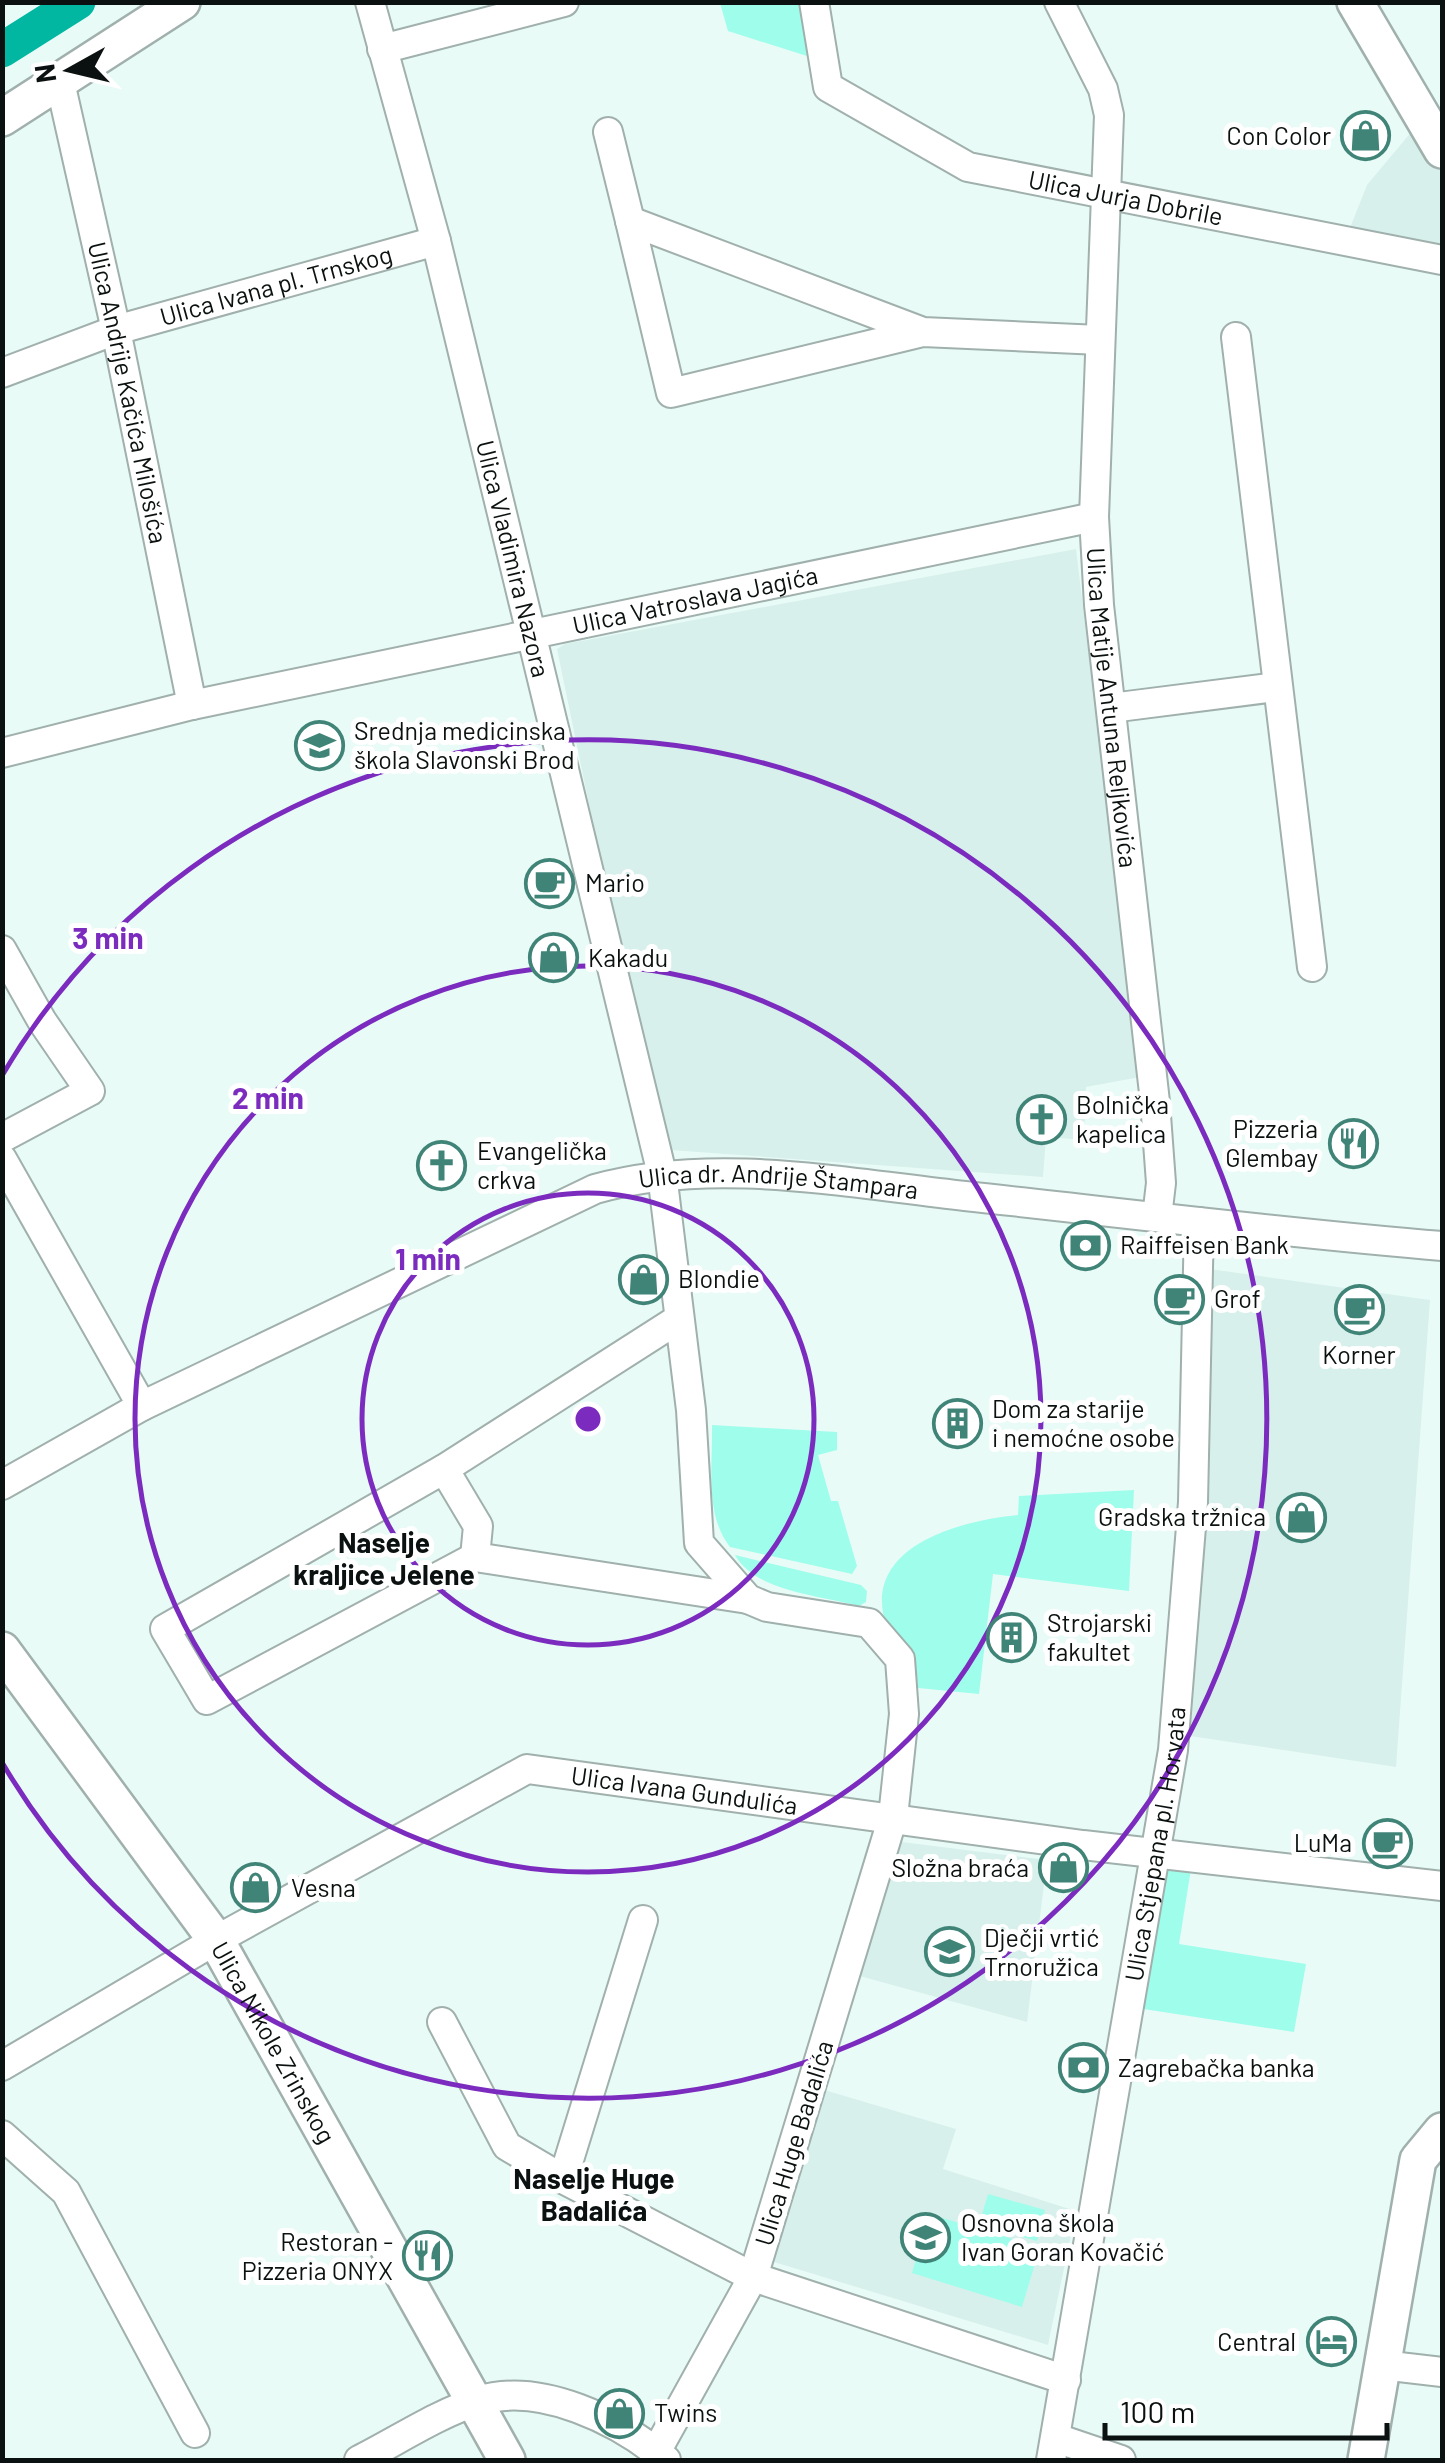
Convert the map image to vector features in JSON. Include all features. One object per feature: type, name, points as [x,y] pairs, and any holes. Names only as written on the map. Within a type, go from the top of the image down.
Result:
[{"type":"main road","points":[[2,118],[182,2]]},
{"type":"main road","points":[[1355,2],[1442,150]]},
{"type":"main road","name":"Ulica Nikole Zrinskog","points":[[2,1650],[216,1940],[507,2460]]},
{"type":"main road","points":[[1366,2460],[1418,2160],[1442,2131]]},
{"type":"street","name":"Ulica Vladimira Nazora","points":[[370,2],[436,241],[662,1174],[691,1410],[699,1544]]},
{"type":"street","points":[[382,49],[564,2]]},
{"type":"street","name":"Ulica Jurja Dobrile","points":[[814,2],[828,87],[968,167],[1108,198],[1442,260]]},
{"type":"street","name":"Ulica Matije Antuna Reljkovića","points":[[1059,2],[1103,89],[1111,140],[1094,517],[1155,1102],[1161,1183],[1158,1216]]},
{"type":"street","name":"Ulica Andrije Kačića Milošića","points":[[60,82],[116,330],[192,705]]},
{"type":"street","points":[[608,132],[671,392],[923,332],[1100,340]]},
{"type":"street","points":[[630,221],[923,332]]},
{"type":"street","name":"Ulica Ivana pl. Trnskog","points":[[2,373],[116,330],[436,241]]},
{"type":"street","points":[[1236,337],[1312,967]]},
{"type":"street","name":"Ulica Vatroslava Jagića","points":[[2,753],[192,705],[1094,517]]},
{"type":"street","points":[[1112,708],[1276,687]]},
{"type":"street","points":[[2,950],[42,1021],[90,1092],[2,1138]]},
{"type":"street","points":[[2,1160],[142,1406]]},
{"type":"street","name":"Ulica dr. Andrije Štampara","points":[[2,1484],[142,1406],[594,1189],[662,1174],[836,1182],[1442,1246]]},
{"type":"street","name":"Ulica Stjepana pl. Horvata","points":[[1054,2449],[1159,1851],[1173,1750],[1193,1502],[1199,1222]]},
{"type":"street","points":[[444,1468],[478,1526],[475,1557],[206,1700],[165,1629],[444,1468],[677,1320]]},
{"type":"street","points":[[672,1589],[689,1568],[699,1544],[748,1599]]},
{"type":"street","name":"Ulica Huge Badalića","points":[[475,1557],[748,1599],[768,1607],[869,1623],[900,1659],[904,1714],[893,1817],[753,2277],[661,2456]]},
{"type":"street","name":"Ulica Ivana Gundulića","points":[[2,2066],[216,1940],[528,1768],[1082,1845],[1442,1886]]},
{"type":"street","points":[[563,2178],[643,1920]]},
{"type":"street","points":[[442,2022],[507,2146],[753,2277],[1066,2380]]},
{"type":"street","points":[[2,2136],[66,2192],[194,2433]]},
{"type":"street","points":[[1382,2364],[1442,2372]]},
{"type":"street","points":[[359,2460],[475,2402],[514,2397],[570,2407],[612,2424],[661,2456]]},
{"type":"street","points":[[1054,2449],[1122,2460]]},
{"type":"shaded area","points":[[1413,130],[1442,171],[1442,248],[1348,233],[1367,185]]},
{"type":"shaded area","points":[[1076,549],[1140,1077],[1086,1087],[1084,1140],[1046,1137],[1043,1177],[670,1150],[604,877],[557,649],[565,644]]},
{"type":"shaded area","name":"Gradska tržnica","points":[[1210,1269],[1430,1300],[1396,1767],[1170,1733]]},
{"type":"shaded area","name":"Dječji vrtić Trnoružica","points":[[902,1842],[1047,1860],[1027,2022],[856,1975]]},
{"type":"shaded area","name":"Osnovna škola Ivan Goran Kovačić","points":[[821,2089],[956,2129],[943,2169],[1076,2211],[1048,2345],[774,2262]]},
{"type":"green space","points":[[720,3],[802,3],[807,56],[728,31]]},
{"type":"green space","points":[[712,1425],[837,1432],[837,1450],[818,1455],[831,1501],[838,1501],[857,1566],[852,1574],[730,1547],[716,1520],[713,1504]]},
{"type":"green space","points":[[1134,1490],[1129,1591],[993,1574],[979,1694],[908,1687],[883,1613],[883,1589],[892,1568],[907,1552],[950,1529],[1018,1515],[1019,1496]]},
{"type":"green space","points":[[735,1555],[861,1585],[867,1591],[866,1602],[859,1606],[774,1585],[745,1567]]},
{"type":"green space","points":[[1163,1866],[1191,1869],[1179,1944],[1306,1964],[1294,2032],[1137,2008]]},
{"type":"green space","points":[[988,2194],[1045,2210],[1037,2241],[979,2225]]},
{"type":"green space","points":[[929,2214],[1040,2247],[1022,2307],[912,2273]]},
{"type":"waterway","points":[[2,50],[78,2]]},
{"type":"place","name":"Con Color","points":[[1366,136]]},
{"type":"place","name":"Srednja medicinska škola Slavonski Brod","points":[[319,745]]},
{"type":"place","name":"Mario","points":[[550,883]]},
{"type":"place","name":"Kakadu","points":[[553,958]]},
{"type":"place","name":"Bolnička kapelica","points":[[1041,1119]]},
{"type":"place","name":"Pizzeria Glembay","points":[[1353,1143]]},
{"type":"place","name":"Evangelička crkva","points":[[442,1165]]},
{"type":"place","name":"Raiffeisen Bank","points":[[1085,1245]]},
{"type":"place","name":"Blondie","points":[[643,1279]]},
{"type":"place","name":"Grof","points":[[1179,1299]]},
{"type":"place","name":"Korner","points":[[1359,1309]]},
{"type":"place","name":"Dom za starije i nemoćne osobe","points":[[957,1423]]},
{"type":"place","name":"Gradska tržnica","points":[[1301,1517]]},
{"type":"place","name":"Strojarski fakultet","points":[[1012,1637]]},
{"type":"place","name":"LuMa","points":[[1387,1843]]},
{"type":"place","name":"Složna braća","points":[[1064,1868]]},
{"type":"place","name":"Vesna","points":[[256,1888]]},
{"type":"place","name":"Dječji vrtić Trnoružica","points":[[949,1952]]},
{"type":"place","name":"Zagrebačka banka","points":[[1083,2068]]},
{"type":"place","name":"Osnovna škola Ivan Goran Kovačić","points":[[926,2237]]},
{"type":"place","name":"Restoran - Pizzeria ONYX","points":[[428,2256]]},
{"type":"place","name":"Central","points":[[1331,2342]]},
{"type":"place","name":"Twins","points":[[619,2413]]},
{"type":"district","name":"Naselje kraljice Jelene","points":[[384,1559]]},
{"type":"district","name":"Naselje Huge Badalića","points":[[594,2195]]}]
